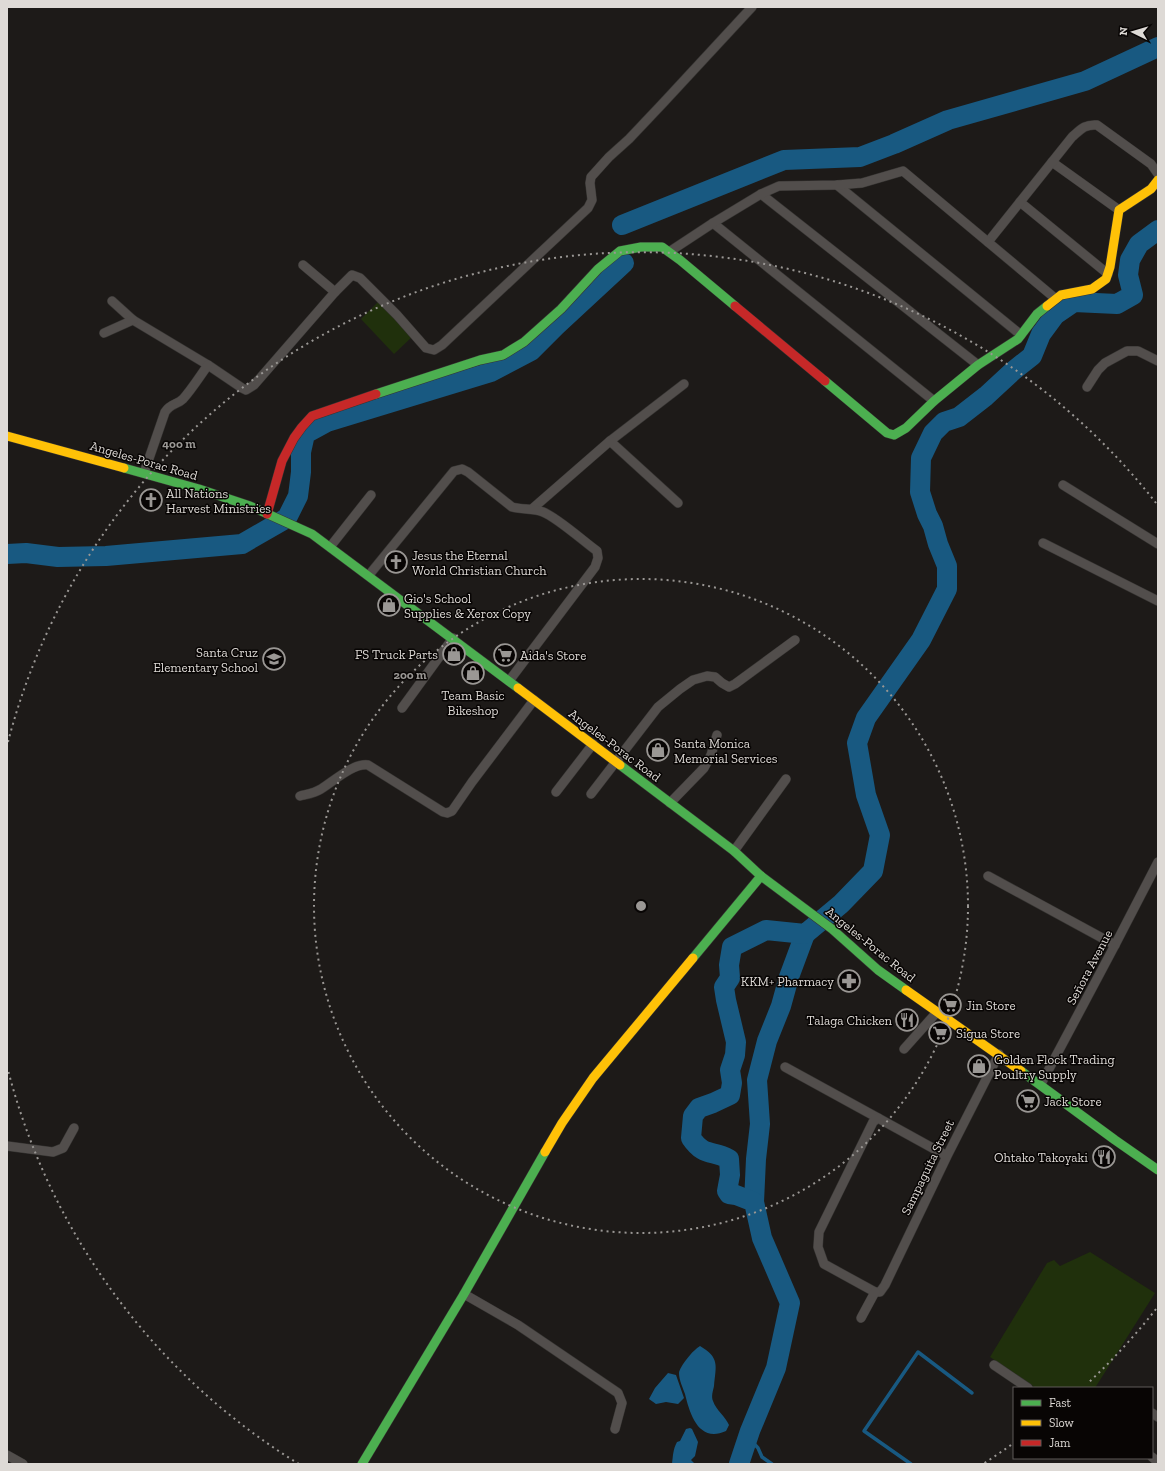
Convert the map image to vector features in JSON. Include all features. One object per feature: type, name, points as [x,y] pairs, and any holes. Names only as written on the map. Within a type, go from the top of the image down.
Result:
[{"type":"street","points":[[112,301],[133,320],[208,364],[246,390],[250,389],[335,292],[352,275],[360,278],[397,315],[426,348],[434,350],[442,345],[588,208],[592,200],[590,177],[629,139],[752,7]]},
{"type":"street","points":[[988,242],[1072,137],[1082,128],[1090,125],[1097,125],[1151,164],[1158,174]]},
{"type":"street","points":[[1052,162],[1119,210]]},
{"type":"street","points":[[669,252],[761,194],[779,186],[862,183],[903,171],[1056,299]]},
{"type":"street","points":[[271,515],[281,461],[300,427],[312,416],[422,378],[480,360],[502,355],[524,342],[561,309],[598,269],[620,251],[641,247],[662,247],[680,260],[887,433],[894,435],[906,428],[934,400],[978,365],[1018,339],[1037,314],[1061,295],[1092,288],[1106,279],[1119,210],[1150,190],[1158,180]]},
{"type":"street","points":[[837,185],[1021,335]]},
{"type":"street","points":[[761,194],[978,365]]},
{"type":"street","points":[[1020,202],[1108,274]]},
{"type":"street","points":[[713,223],[934,400]]},
{"type":"street","points":[[303,264],[335,292]]},
{"type":"street","points":[[104,333],[133,320]]},
{"type":"street","points":[[1087,387],[1104,363],[1128,351],[1138,352],[1158,361]]},
{"type":"street","points":[[144,473],[164,412],[173,404],[182,400],[208,364]]},
{"type":"street","points":[[532,509],[610,440],[684,384]]},
{"type":"street","name":"Angeles-Porac Road","points":[[7,436],[204,490],[250,506],[301,528],[369,575],[734,851],[761,876],[806,909],[878,970],[999,1054],[1158,1170]]},
{"type":"street","points":[[610,440],[678,503]]},
{"type":"street","points":[[369,575],[454,471],[462,469],[468,472],[512,507],[532,509],[552,517],[597,551],[598,558],[595,567],[509,681]]},
{"type":"street","points":[[1063,485],[1158,544]]},
{"type":"street","points":[[330,547],[371,495]]},
{"type":"street","points":[[1043,543],[1158,601]]},
{"type":"street","points":[[402,708],[453,638]]},
{"type":"street","points":[[591,794],[658,708],[680,689],[693,680],[707,676],[715,677],[729,687],[795,640]]},
{"type":"street","points":[[300,796],[321,789],[363,764],[368,765],[443,812],[447,813],[452,811],[534,700]]},
{"type":"street","points":[[670,803],[704,768],[711,755],[717,735]]},
{"type":"street","points":[[556,792],[593,744]]},
{"type":"street","points":[[734,851],[786,779]]},
{"type":"street","name":"Señora Avenue","points":[[1041,1084],[1158,862]]},
{"type":"street","points":[[362,1464],[464,1294],[562,1123],[580,1095],[761,876]]},
{"type":"street","points":[[988,876],[1115,945]]},
{"type":"street","points":[[904,1049],[937,1012]]},
{"type":"street","name":"Sampaguita Street","points":[[861,1318],[877,1292],[884,1286],[947,1156],[999,1054]]},
{"type":"street","points":[[785,1067],[947,1156]]},
{"type":"street","points":[[877,1292],[824,1264],[818,1242],[819,1232],[873,1122],[878,1118]]},
{"type":"street","points":[[7,1146],[53,1152],[63,1148],[74,1128]]},
{"type":"street","points":[[464,1294],[518,1325],[618,1393],[622,1403],[615,1429]]},
{"type":"street","points":[[994,1365],[1027,1387]]},
{"type":"street","points":[[7,1456],[23,1464]]},
{"type":"green space","points":[[379,301],[413,336],[394,354],[361,319]]},
{"type":"green space","points":[[1090,1252],[1155,1293],[1096,1387],[1035,1387],[990,1357],[1047,1263],[1054,1260],[1060,1266]]},
{"type":"water","points":[[700,1346],[714,1358],[716,1367],[712,1399],[729,1425],[726,1431],[717,1434],[702,1430],[697,1425],[690,1410],[679,1373],[684,1362]]},
{"type":"water","points":[[668,1373],[676,1375],[684,1398],[678,1404],[666,1402],[656,1404],[649,1399],[655,1388]]},
{"type":"water","points":[[686,1429],[692,1429],[698,1442],[695,1456],[691,1460],[695,1464],[672,1464],[673,1453],[677,1442],[680,1441]]},
{"type":"waterway","points":[[622,225],[784,160],[860,157],[948,120],[1085,81],[1158,47]]},
{"type":"waterway","points":[[739,1464],[750,1431],[776,1368],[790,1303],[762,1238],[754,1202],[729,1194],[727,1191],[730,1175],[729,1159],[704,1151],[691,1138],[693,1116],[699,1108],[730,1095],[732,1083],[730,1070],[735,1055],[736,1042],[724,987],[730,978],[729,965],[732,947],[766,930],[805,934],[841,904],[873,871],[880,835],[866,795],[857,743],[866,718],[921,640],[947,589],[947,566],[920,492],[921,458],[933,433],[944,422],[959,417],[1032,356],[1041,334],[1055,315],[1074,302],[1117,304],[1133,295],[1128,275],[1130,260],[1139,244],[1158,230]]},
{"type":"waterway","points":[[7,554],[26,553],[58,557],[106,556],[242,544],[287,518],[298,496],[301,472],[301,452],[305,434],[327,422],[491,372],[531,351],[624,263]]},
{"type":"waterway","points":[[754,1202],[756,1159],[760,1124],[757,1080],[767,1041],[781,1006],[789,977],[805,934]]},
{"type":"waterway","points":[[911,1464],[864,1431],[918,1352],[972,1393]]},
{"type":"waterway","points":[[748,1437],[758,1448],[762,1457],[772,1464]]},
{"type":"traffic: fast","points":[[376,394],[480,360],[503,355],[524,342],[561,309],[598,269],[620,251],[641,247],[662,247],[680,260],[735,306]]},
{"type":"traffic: fast","points":[[825,381],[887,433],[894,435],[906,428],[934,401],[978,365],[1018,339],[1037,314],[1047,306]]},
{"type":"traffic: fast","points":[[124,468],[199,489],[250,506],[312,534],[518,688]]},
{"type":"traffic: fast","points":[[620,765],[734,851],[761,876],[832,929],[878,970],[906,990]]},
{"type":"traffic: fast","points":[[693,958],[761,876]]},
{"type":"traffic: fast","points":[[1021,1071],[1158,1170]]},
{"type":"traffic: fast","points":[[362,1464],[464,1294],[545,1152]]},
{"type":"traffic: slow","points":[[1047,306],[1061,295],[1092,289],[1106,279],[1110,267],[1119,210],[1151,189],[1158,180]]},
{"type":"traffic: slow","points":[[7,436],[124,468]]},
{"type":"traffic: slow","points":[[518,688],[620,765]]},
{"type":"traffic: slow","points":[[545,1152],[562,1123],[593,1078],[693,958]]},
{"type":"traffic: slow","points":[[906,990],[1021,1071]]},
{"type":"traffic: jam","points":[[735,306],[825,381]]},
{"type":"traffic: jam","points":[[267,514],[282,461],[294,438],[302,427],[312,416],[376,394]]},
{"type":"place","name":"All Nations Harvest Ministries","points":[[151,500]]},
{"type":"place","name":"Jesus the Eternal World Christian Church","points":[[396,562]]},
{"type":"place","name":"Gio's School Supplies & Xerox Copy","points":[[389,605]]},
{"type":"place","name":"FS Truck Parts","points":[[454,654]]},
{"type":"place","name":"Aida's Store","points":[[505,655]]},
{"type":"place","name":"Santa Cruz Elementary School","points":[[274,659]]},
{"type":"place","name":"Team Basic Bikeshop","points":[[473,673]]},
{"type":"place","name":"Santa Monica Memorial Services","points":[[658,750]]},
{"type":"place","name":"KKM+ Pharmacy","points":[[849,981]]},
{"type":"place","name":"Jin Store","points":[[950,1005]]},
{"type":"place","name":"Talaga Chicken","points":[[907,1020]]},
{"type":"place","name":"Sigua Store","points":[[940,1033]]},
{"type":"place","name":"Golden Flock Trading Poultry Supply","points":[[979,1066]]},
{"type":"place","name":"Jack Store","points":[[1028,1101]]},
{"type":"place","name":"Ohtako Takoyaki","points":[[1104,1157]]}]
